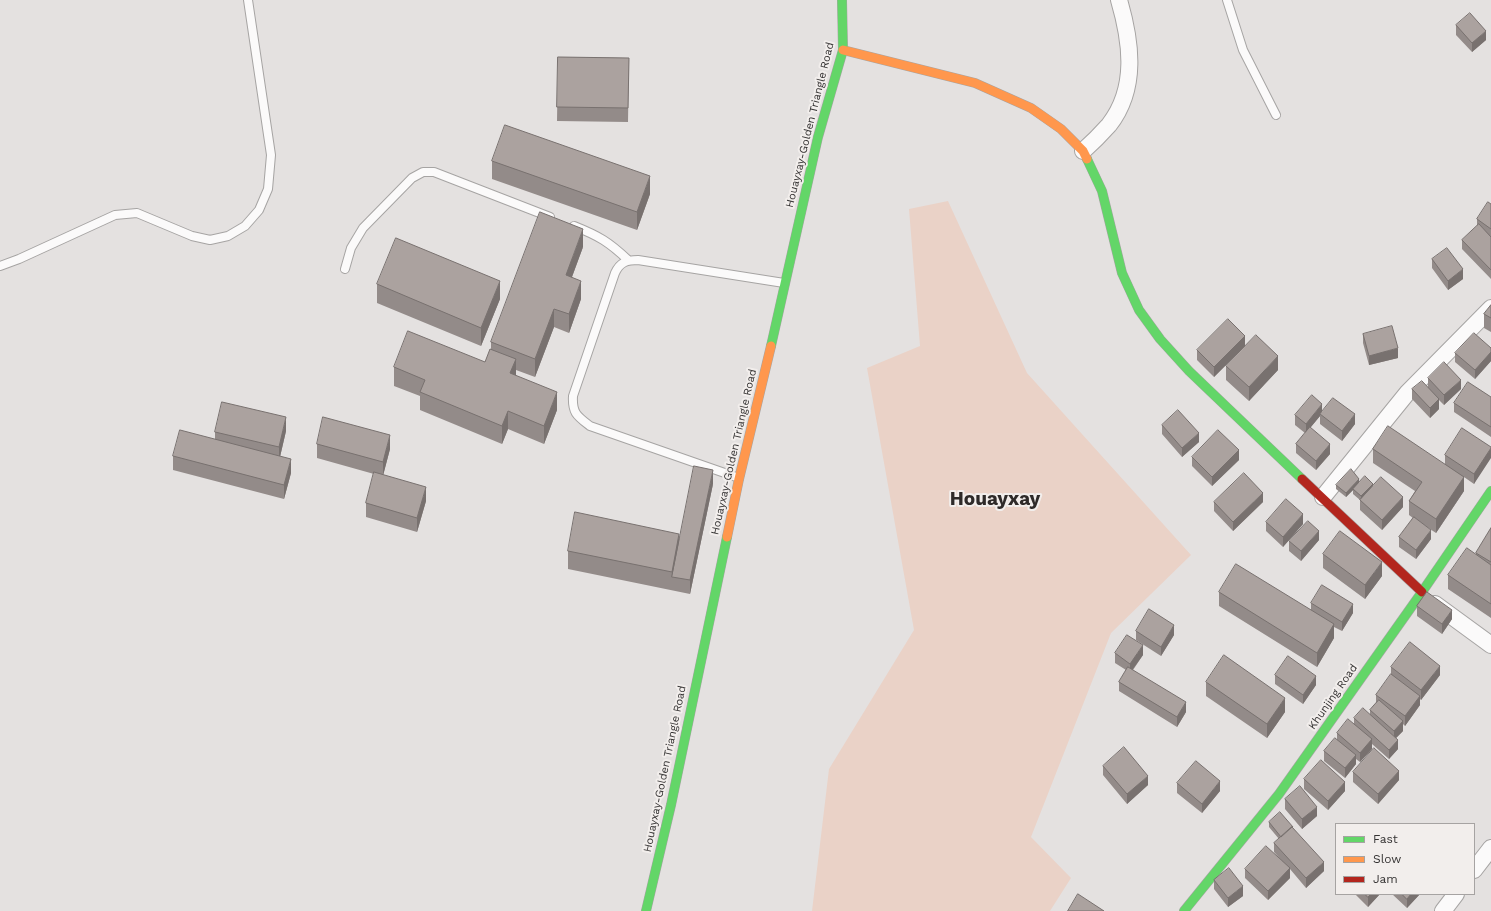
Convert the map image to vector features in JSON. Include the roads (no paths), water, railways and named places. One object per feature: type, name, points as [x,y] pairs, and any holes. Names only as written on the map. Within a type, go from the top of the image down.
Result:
[{"type":"main road","name":"Houayxay-Golden Triangle Road","points":[[646,911],[671,805],[739,479],[786,284],[818,137],[843,50],[842,0]]},
{"type":"main road","points":[[843,50],[975,83],[1031,108],[1061,129],[1083,151],[1102,190],[1122,273],[1139,310],[1160,339],[1188,371],[1322,497],[1421,593]]},
{"type":"main road","name":"Khunjing Road","points":[[1184,911],[1279,794],[1491,491]]},
{"type":"street","points":[[1083,151],[1109,125],[1120,108],[1126,91],[1131,62],[1127,25],[1119,0]]},
{"type":"street","points":[[1322,497],[1408,392],[1491,308]]},
{"type":"street","points":[[1421,593],[1491,644]]},
{"type":"street","points":[[1475,869],[1491,848]]},
{"type":"street","points":[[1443,911],[1455,895]]},
{"type":"lane","points":[[0,266],[19,259],[115,215],[136,213],[192,236],[210,240],[228,236],[245,226],[259,210],[268,190],[271,155],[248,0]]},
{"type":"lane","points":[[1227,0],[1243,50],[1276,116]]},
{"type":"lane","points":[[346,269],[351,248],[363,228],[412,178],[423,172],[434,172],[596,235],[612,245],[628,260]]},
{"type":"lane","points":[[739,479],[590,426],[579,417],[572,407],[573,396],[615,273],[619,265],[628,260],[638,260],[786,284]]},
{"type":"district","name":"Houayxay","points":[[995,499]]}]
